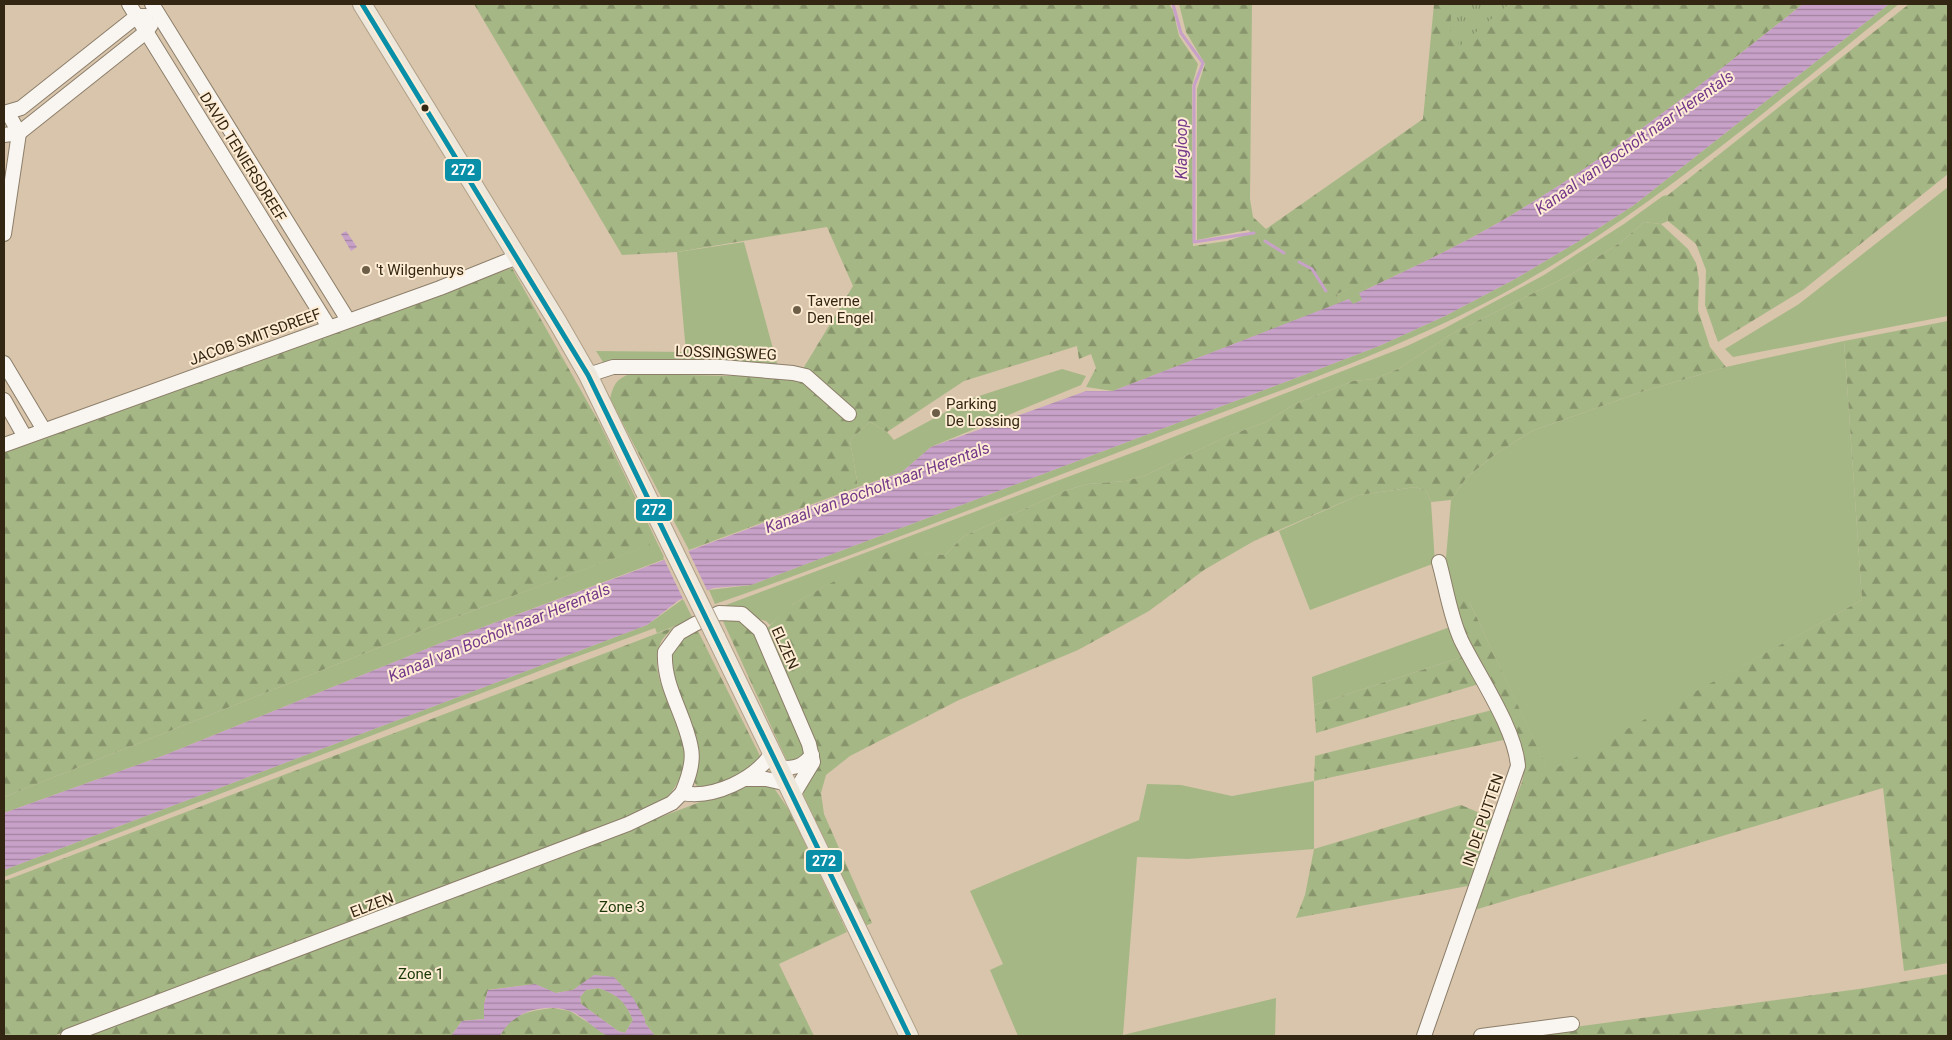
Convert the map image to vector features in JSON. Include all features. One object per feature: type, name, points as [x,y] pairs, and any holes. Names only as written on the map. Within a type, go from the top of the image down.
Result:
[{"type":"main road","points":[[362,4],[518,257],[588,375],[909,1036]]},
{"type":"street","name":"DAVID TENIERSDREEF","points":[[129,4],[329,327]]},
{"type":"street","name":"DAVID TENIERSDREEF","points":[[156,9],[348,320]]},
{"type":"street","points":[[4,234],[19,133],[5,117],[21,108],[137,16],[156,9]]},
{"type":"street","points":[[4,135],[19,133],[146,32],[156,9]]},
{"type":"street","name":"JACOB SMITSDREEF","points":[[4,445],[440,288],[518,257]]},
{"type":"street","points":[[4,363],[44,430]]},
{"type":"street","name":"LOSSINGSWEG","points":[[588,375],[613,367],[722,367],[792,373],[806,376],[849,414]]},
{"type":"street","points":[[4,400],[25,437]]},
{"type":"street","name":"IN DE PUTTEN","points":[[1424,1036],[1518,766],[1517,752],[1460,638],[1438,562]]},
{"type":"street","name":"ELZEN","points":[[68,1036],[628,824],[672,803],[682,793],[689,772],[691,748],[667,681],[665,652],[679,633],[719,613],[742,614],[760,630],[812,755]]},
{"type":"street","points":[[682,793],[697,796],[745,779],[776,760],[795,768],[803,765],[812,755]]},
{"type":"street","points":[[745,779],[766,779],[790,790],[808,772],[813,762],[812,755]]},
{"type":"street","points":[[1481,1036],[1572,1024]]},
{"type":"green space","points":[[474,4],[1169,4],[1173,10],[1179,36],[1198,64],[1192,86],[1193,246],[1227,241],[1252,233],[1248,230],[1197,240],[1197,89],[1205,64],[1186,32],[1179,4],[1252,4],[1250,199],[1253,217],[1266,229],[1423,119],[1434,4],[1803,4],[1617,147],[1538,199],[1429,260],[1359,293],[1367,289],[1364,282],[1337,294],[1340,303],[1113,391],[1086,387],[1096,368],[1091,354],[1079,359],[1077,346],[964,381],[887,432],[870,422],[850,440],[858,487],[689,550],[610,399],[614,386],[619,380],[630,374],[798,377],[853,286],[827,227],[677,252],[622,255]]},
{"type":"green space","points":[[1452,4],[1509,4],[1460,46],[1450,31]]},
{"type":"green space","points":[[1889,4],[1899,4],[1760,116],[1665,189],[1616,224],[1566,256],[1515,287],[1473,309],[1344,366],[886,542],[715,604],[709,590],[751,585],[1379,346],[1445,316],[1515,279],[1579,241],[1634,205]]},
{"type":"green space","points":[[1909,4],[1948,4],[1948,174],[1803,290],[1718,342],[1705,305],[1706,270],[1696,244],[1668,221],[1668,195]]},
{"type":"green space","points":[[1948,187],[1948,316],[1733,357],[1725,349],[1799,304]]},
{"type":"green space","points":[[1668,195],[1668,221],[1661,224],[1644,222],[1621,242],[1572,274],[1453,333],[1398,369],[1375,379],[1353,381],[1295,404],[1266,422],[1228,436],[1146,475],[1126,481],[1088,484],[1067,490],[964,536],[945,555],[891,551],[793,604],[770,625],[766,621],[718,608],[1145,448],[1407,346],[1445,328],[1544,275],[1624,224],[1663,196]]},
{"type":"green space","points":[[1644,222],[1661,224],[1688,249],[1696,263],[1699,279],[1698,310],[1710,347],[1726,367],[1641,392],[1532,431],[1497,453],[1467,477],[1451,500],[1431,502],[1427,492],[1416,487],[1359,495],[1254,541],[1204,570],[1149,611],[1078,650],[959,700],[850,756],[826,775],[821,793],[824,814],[872,923],[865,926],[803,798],[804,787],[814,770],[764,632],[785,610],[891,550],[945,555],[964,536],[1067,490],[1088,484],[1126,481],[1146,475],[1228,436],[1266,422],[1295,404],[1353,381],[1375,379],[1398,369],[1453,333],[1572,274],[1621,242]]},
{"type":"green space","points":[[744,242],[778,367],[687,361],[603,362],[596,351],[686,352],[677,252]]},
{"type":"green space","points":[[512,268],[601,426],[650,545],[443,622],[4,797],[4,453]]},
{"type":"green space","points":[[1364,281],[1367,289],[1362,300],[1352,305],[1349,299],[1340,303],[1337,294]]},
{"type":"green space","points":[[1948,321],[1948,963],[1904,971],[1883,788],[1471,911],[1522,782],[1525,766],[1523,751],[1464,633],[1450,585],[1461,590],[1470,603],[1549,772],[1862,600],[1844,341]]},
{"type":"green space","points":[[1844,341],[1862,600],[1549,773],[1470,603],[1450,585],[1446,558],[1451,500],[1467,477],[1497,453],[1532,431],[1641,392],[1726,367]]},
{"type":"green space","points":[[1062,369],[1086,376],[1081,385],[931,447],[902,472],[858,487],[850,440],[870,422],[887,432],[894,440],[970,399]]},
{"type":"green space","points":[[601,426],[665,559],[451,639],[165,755],[4,813],[4,797],[443,622],[649,545]]},
{"type":"green space","points":[[1416,487],[1427,492],[1431,502],[1435,563],[1310,610],[1279,531],[1359,495]]},
{"type":"green space","points":[[683,599],[693,619],[657,633],[655,628],[565,661],[4,877],[4,870],[647,625]]},
{"type":"green space","points":[[722,619],[744,621],[752,629],[805,747],[801,761],[787,761]]},
{"type":"green space","points":[[674,627],[661,642],[657,658],[658,674],[683,737],[686,752],[684,767],[678,782],[662,803],[54,1036],[4,1036],[4,881]]},
{"type":"green space","points":[[1450,627],[1465,656],[1314,705],[1312,677]]},
{"type":"green space","points":[[697,629],[760,756],[751,769],[728,781],[704,789],[697,786],[692,779],[673,693],[670,661],[676,642]]},
{"type":"green space","points":[[1465,656],[1479,684],[1316,733],[1314,705]]},
{"type":"green space","points":[[1492,710],[1508,739],[1314,781],[1315,756]]},
{"type":"green space","points":[[1314,781],[1314,849],[1188,859],[1137,857],[1123,1035],[1276,998],[1275,1036],[1018,1036],[990,970],[1003,964],[970,891],[1139,820],[1147,784],[1181,785],[1232,796]]},
{"type":"green space","points":[[745,785],[772,785],[791,813],[847,932],[779,964],[814,1036],[655,1036],[625,991],[613,983],[594,976],[573,990],[555,993],[535,984],[488,990],[484,1004],[484,1019],[462,1021],[451,1036],[84,1036]]},
{"type":"green space","points":[[1461,805],[1494,819],[1473,885],[1296,918],[1305,895],[1314,849]]},
{"type":"green space","points":[[1948,974],[1948,1036],[1507,1036],[1859,989]]},
{"type":"green space","points":[[598,988],[620,999],[627,1008],[633,1020],[625,1033],[618,1031],[581,1004],[580,997],[586,990]]},
{"type":"green space","points":[[552,1008],[570,1011],[609,1036],[500,1036],[515,1018],[528,1012]]},
{"type":"water","name":"Kanaal van Bocholt naar Herentals","points":[[1803,4],[1889,4],[1634,205],[1579,241],[1515,279],[1445,316],[1379,346],[751,585],[714,588],[679,600],[647,625],[4,870],[4,813],[165,755],[451,639],[902,472],[931,447],[1086,391],[1113,391],[1349,299],[1353,304],[1362,300],[1359,293],[1481,233],[1538,199],[1617,147]]},
{"type":"water","points":[[346,231],[357,247],[351,251],[341,234]]},
{"type":"water","points":[[594,975],[614,977],[633,998],[645,1019],[645,1023],[655,1036],[624,1038],[608,1036],[575,1013],[550,1008],[530,1011],[521,1015],[505,1028],[500,1036],[451,1036],[462,1021],[484,1019],[484,1004],[488,990],[535,984],[556,993],[573,990]],"holes":[[[598,988],[620,999],[630,1013],[633,1020],[625,1033],[618,1031],[581,1004],[580,997],[586,990]]]},
{"type":"pier","points":[[687,548],[708,592],[684,601],[663,557]]},
{"type":"waterway","name":"Klagloop","points":[[1173,4],[1181,33],[1203,63],[1194,86],[1194,242],[1254,233]]},
{"type":"waterway","name":"Klagloop","points":[[1265,241],[1284,253]]},
{"type":"waterway","name":"Klagloop","points":[[1299,262],[1312,269],[1326,291]]},
{"type":"transit line","name":"272","points":[[362,4],[588,375],[909,1036]]},
{"type":"place","name":"'t Wilgenhuys","points":[[366,270]]},
{"type":"place","name":"Taverne Den Engel","points":[[797,310]]},
{"type":"place","name":"Parking De Lossing","points":[[936,413]]},
{"type":"park label","name":"Zone 3","points":[[622,907]]},
{"type":"park label","name":"Zone 1","points":[[421,974]]}]
